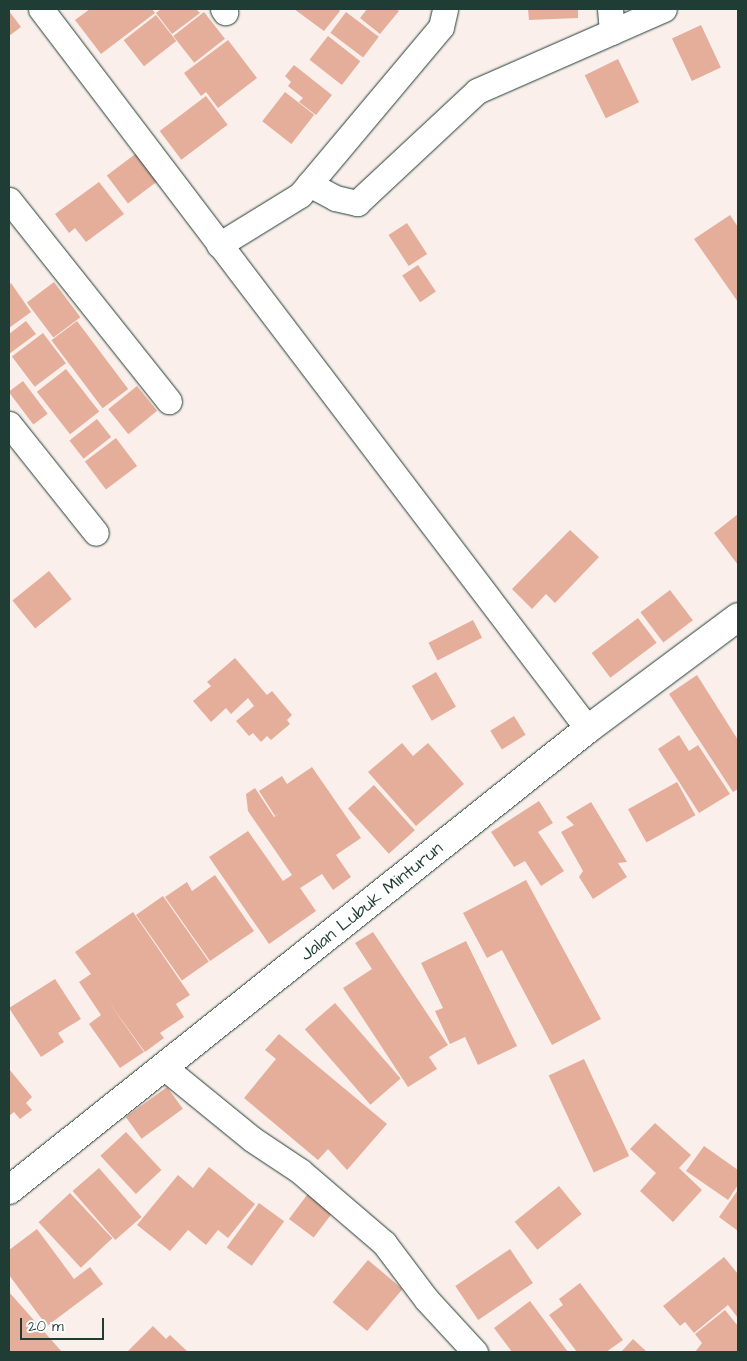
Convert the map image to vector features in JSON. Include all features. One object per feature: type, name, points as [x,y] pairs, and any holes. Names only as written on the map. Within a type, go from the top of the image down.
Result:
[{"type":"street","points":[[41,9],[588,729]]},
{"type":"street","points":[[219,245],[300,195],[442,28],[445,9]]},
{"type":"street","points":[[309,184],[335,198],[356,203],[478,91],[611,20],[664,9]]},
{"type":"street","points":[[9,200],[169,401]]},
{"type":"street","points":[[9,424],[96,533]]},
{"type":"street","name":"Jalan Lubuk Minturun","points":[[9,1190],[165,1068],[588,729],[737,621]]},
{"type":"street","points":[[165,1068],[252,1139],[300,1171],[384,1243],[427,1300],[475,1352]]},
{"type":"building","points":[[90,9],[152,9],[155,13],[101,54],[75,20]]},
{"type":"building","points":[[161,9],[196,9],[200,13],[172,34],[156,13]]},
{"type":"building","points":[[294,9],[338,9],[340,11],[324,31]]},
{"type":"building","points":[[367,9],[396,9],[399,11],[380,34],[360,18]]},
{"type":"building","points":[[528,9],[578,9],[578,18],[529,20]]},
{"type":"building","points":[[9,11],[21,27],[9,36]]},
{"type":"building","points":[[204,12],[225,39],[194,63],[173,36]]},
{"type":"building","points":[[346,12],[379,37],[363,57],[330,33]]},
{"type":"building","points":[[156,15],[176,41],[144,66],[124,40]]},
{"type":"building","points":[[701,25],[721,68],[692,81],[672,39]]},
{"type":"building","points":[[328,36],[360,61],[342,85],[310,60]]},
{"type":"building","points":[[228,40],[257,78],[218,108],[206,92],[201,96],[184,73]]},
{"type":"building","points":[[618,59],[639,102],[606,118],[585,75]]},
{"type":"building","points":[[294,65],[332,95],[316,115],[299,102],[303,98],[288,86],[291,82],[285,76]]},
{"type":"building","points":[[285,92],[314,115],[291,144],[262,121]]},
{"type":"building","points":[[206,96],[228,125],[181,160],[160,131]]},
{"type":"building","points":[[138,152],[159,180],[128,203],[107,175]]},
{"type":"building","points":[[99,182],[124,214],[86,242],[75,228],[69,233],[55,214]]},
{"type":"building","points":[[730,215],[738,227],[738,302],[694,239]]},
{"type":"building","points":[[407,223],[427,254],[409,266],[389,235]]},
{"type":"building","points":[[418,265],[436,292],[420,302],[402,276]]},
{"type":"building","points":[[54,282],[80,317],[53,338],[27,302]]},
{"type":"building","points":[[11,283],[31,312],[9,328],[9,285]]},
{"type":"building","points":[[26,321],[36,334],[9,354],[9,334]]},
{"type":"building","points":[[77,321],[128,389],[103,408],[51,340]]},
{"type":"building","points":[[43,333],[66,363],[35,387],[12,356]]},
{"type":"building","points":[[66,369],[99,412],[70,434],[37,392]]},
{"type":"building","points":[[23,381],[48,414],[33,425],[9,392]]},
{"type":"building","points":[[137,386],[157,411],[128,434],[108,409]]},
{"type":"building","points":[[97,419],[111,437],[84,459],[69,441]]},
{"type":"building","points":[[116,438],[137,466],[106,489],[85,461]]},
{"type":"building","points":[[738,514],[738,565],[714,533]]},
{"type":"building","points":[[570,530],[599,557],[555,603],[546,594],[532,609],[512,589]]},
{"type":"building","points":[[49,571],[72,599],[35,629],[12,601]]},
{"type":"building","points":[[670,590],[693,620],[663,643],[640,612]]},
{"type":"building","points":[[638,618],[657,643],[610,678],[592,653]]},
{"type":"building","points":[[473,620],[482,638],[438,661],[428,643]]},
{"type":"building","points":[[235,658],[267,695],[272,691],[292,715],[287,720],[290,724],[271,740],[267,736],[261,742],[253,733],[249,736],[236,721],[254,706],[248,698],[231,714],[226,708],[211,722],[193,701],[211,686],[207,682]]},
{"type":"building","points":[[436,672],[456,707],[432,721],[412,686]]},
{"type":"building","points":[[697,675],[738,740],[738,789],[733,792],[669,694]]},
{"type":"building","points":[[514,716],[526,735],[502,749],[490,731]]},
{"type":"building","points":[[679,735],[689,751],[698,745],[730,794],[699,813],[658,749]]},
{"type":"building","points":[[402,743],[413,756],[428,743],[464,784],[416,826],[368,772]]},
{"type":"building","points":[[312,767],[361,838],[336,855],[351,877],[333,890],[322,874],[300,888],[316,911],[269,944],[209,857],[248,831],[283,881],[292,875],[248,811],[246,794],[255,788],[274,817],[280,813],[275,816],[259,791],[282,776],[287,784]]},
{"type":"building","points":[[677,782],[695,815],[646,842],[628,809]]},
{"type":"building","points":[[374,785],[415,830],[389,854],[348,808]]},
{"type":"building","points":[[539,801],[553,823],[538,832],[564,871],[541,886],[525,861],[514,867],[491,832]]},
{"type":"building","points":[[591,802],[627,862],[618,863],[627,877],[593,899],[579,877],[583,871],[561,832],[574,825],[566,817]]},
{"type":"building","points":[[215,875],[254,931],[210,961],[165,897],[187,882],[192,891]]},
{"type":"building","points":[[526,880],[601,1019],[552,1045],[502,950],[487,958],[463,913]]},
{"type":"building","points":[[163,896],[209,962],[182,980],[136,915]]},
{"type":"building","points":[[133,912],[190,995],[176,1004],[184,1017],[160,1033],[164,1038],[145,1052],[108,1001],[144,1052],[120,1068],[89,1024],[101,1015],[79,982],[91,974],[75,952]]},
{"type":"building","points":[[373,932],[448,1045],[429,1057],[437,1069],[408,1087],[343,988],[372,969],[355,943]]},
{"type":"building","points":[[466,941],[517,1046],[478,1065],[465,1037],[450,1044],[435,1011],[443,1008],[421,963]]},
{"type":"building","points":[[55,979],[81,1019],[58,1033],[64,1042],[41,1057],[9,1008]]},
{"type":"building","points":[[335,1003],[401,1078],[370,1105],[305,1029]]},
{"type":"building","points":[[279,1034],[387,1124],[347,1170],[328,1149],[318,1160],[244,1098],[276,1059],[265,1050]]},
{"type":"building","points":[[584,1059],[629,1156],[594,1172],[549,1075]]},
{"type":"building","points":[[9,1069],[32,1097],[26,1103],[32,1110],[20,1119],[14,1112],[9,1116]]},
{"type":"building","points":[[167,1087],[183,1109],[142,1139],[126,1117]]},
{"type":"building","points":[[655,1123],[691,1155],[679,1168],[702,1190],[673,1222],[640,1191],[656,1173],[630,1149]]},
{"type":"building","points":[[126,1132],[161,1170],[136,1194],[100,1156]]},
{"type":"building","points":[[704,1146],[738,1170],[738,1185],[728,1200],[686,1171]]},
{"type":"building","points":[[209,1167],[255,1204],[228,1238],[218,1230],[206,1245],[188,1230],[170,1251],[137,1225],[178,1175],[193,1188]]},
{"type":"building","points":[[99,1168],[142,1217],[115,1240],[73,1191]]},
{"type":"building","points":[[559,1186],[582,1214],[537,1250],[515,1222]]},
{"type":"building","points":[[738,1190],[738,1231],[719,1217]]},
{"type":"building","points":[[310,1191],[335,1210],[314,1238],[289,1219]]},
{"type":"building","points":[[70,1193],[112,1238],[81,1268],[39,1222]]},
{"type":"building","points":[[259,1203],[284,1221],[252,1266],[227,1247]]},
{"type":"building","points":[[37,1229],[74,1279],[90,1267],[103,1284],[47,1326],[9,1275],[9,1250]]},
{"type":"building","points":[[510,1249],[533,1283],[478,1320],[455,1286]]},
{"type":"building","points":[[724,1257],[738,1274],[738,1318],[728,1305],[694,1333],[685,1322],[680,1326],[663,1306]]},
{"type":"building","points":[[368,1260],[402,1289],[367,1331],[333,1302]]},
{"type":"building","points":[[580,1283],[623,1340],[606,1352],[577,1352],[549,1315],[563,1305],[559,1299]]},
{"type":"building","points":[[9,1292],[62,1352],[9,1352]]},
{"type":"building","points":[[530,1301],[568,1352],[512,1352],[494,1328]]},
{"type":"building","points":[[725,1310],[738,1326],[738,1352],[695,1352],[702,1343],[695,1334]]},
{"type":"building","points":[[153,1326],[166,1339],[170,1335],[188,1352],[127,1352]]},
{"type":"building","points":[[633,1339],[647,1352],[621,1352]]}]
